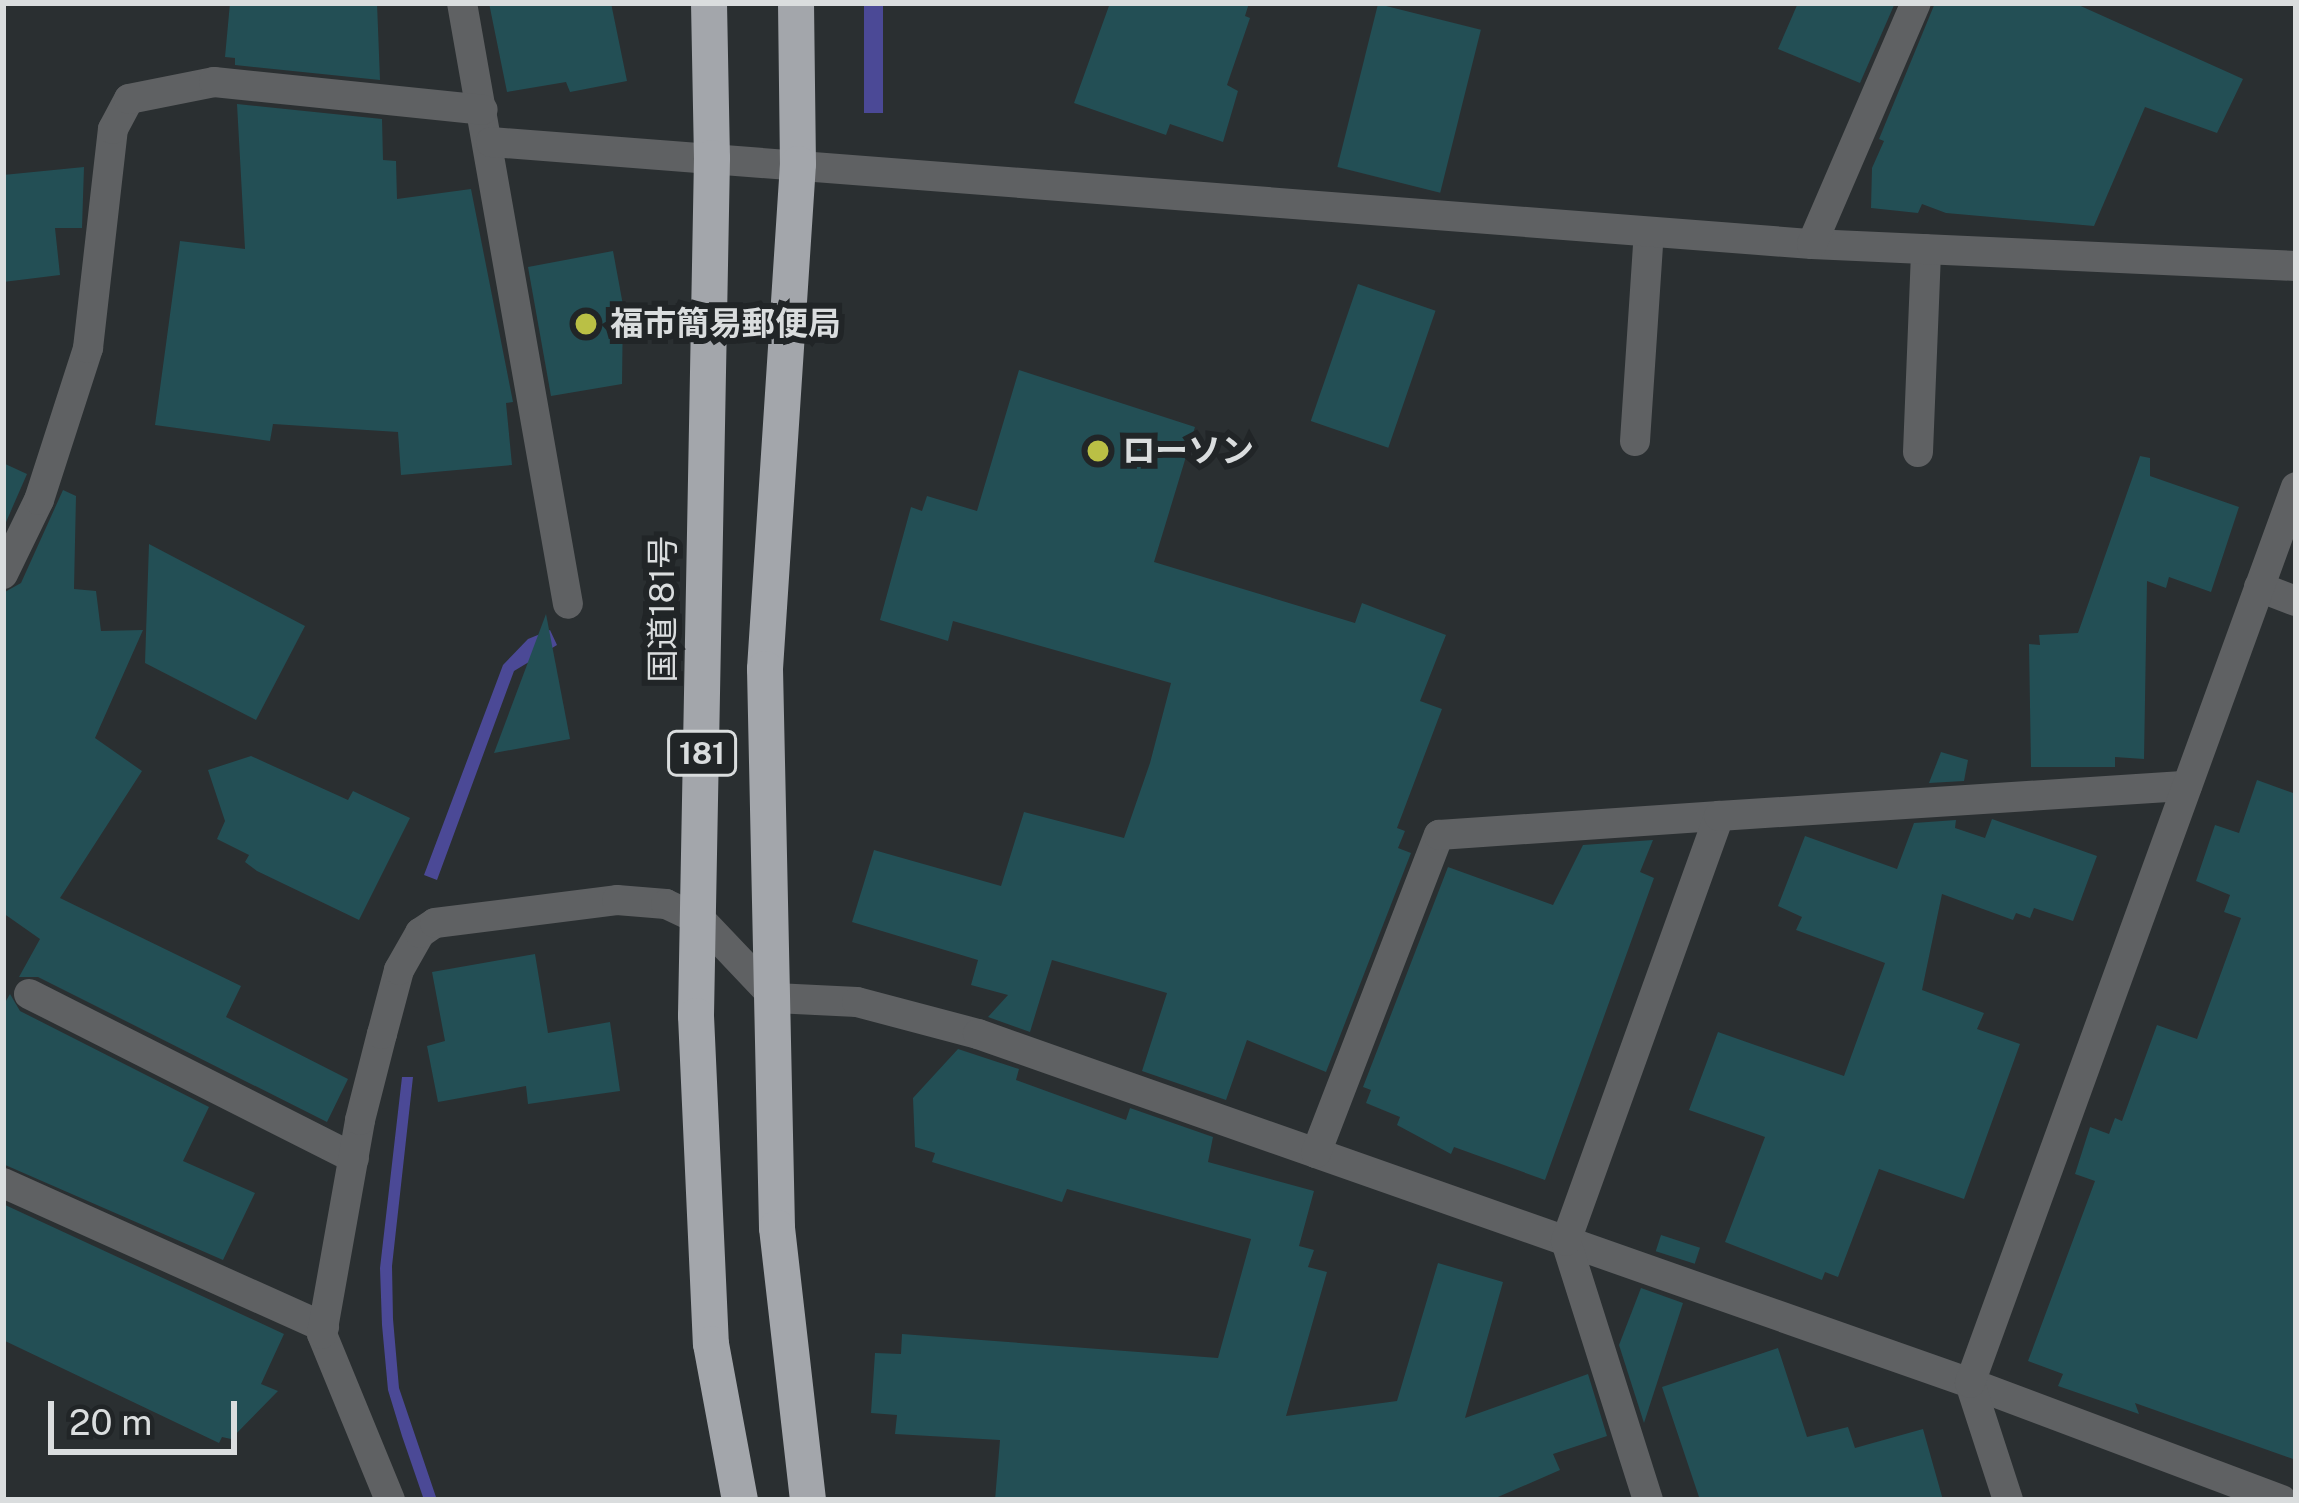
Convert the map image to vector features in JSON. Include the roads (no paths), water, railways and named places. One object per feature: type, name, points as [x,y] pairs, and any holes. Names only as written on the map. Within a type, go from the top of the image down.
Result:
[{"type":"highway","name":"国道181号","points":[[710,3],[712,158],[696,1016],[711,1344],[740,1500]]},
{"type":"highway","name":"181","points":[[796,3],[798,164],[765,669],[777,1228],[808,1500]]},
{"type":"street","points":[[462,3],[568,604]]},
{"type":"street","points":[[1812,244],[1916,3]]},
{"type":"street","points":[[3,574],[39,500],[88,348],[113,129],[129,99],[214,82],[483,110]]},
{"type":"street","points":[[490,142],[1812,244],[2296,266]]},
{"type":"street","points":[[1635,441],[1649,232]]},
{"type":"street","points":[[1918,452],[1926,249]]},
{"type":"street","points":[[2008,1500],[1970,1383],[2296,487]]},
{"type":"street","points":[[2259,587],[2296,601]]},
{"type":"street","points":[[1316,1153],[1439,836],[2187,786]]},
{"type":"street","points":[[1648,1500],[1567,1241],[1719,816]]},
{"type":"street","points":[[390,1500],[336,1378],[324,1327],[354,1158],[399,970],[420,933],[434,923],[617,901],[666,904],[701,920],[775,998],[857,1002],[978,1034],[1970,1383],[2282,1500]]},
{"type":"street","points":[[29,994],[354,1158]]},
{"type":"street","points":[[3,1183],[324,1327]]},
{"type":"place","name":"福市簡易郵便局","points":[[586,324]]},
{"type":"place","name":"ローソン","points":[[1098,451]]}]
